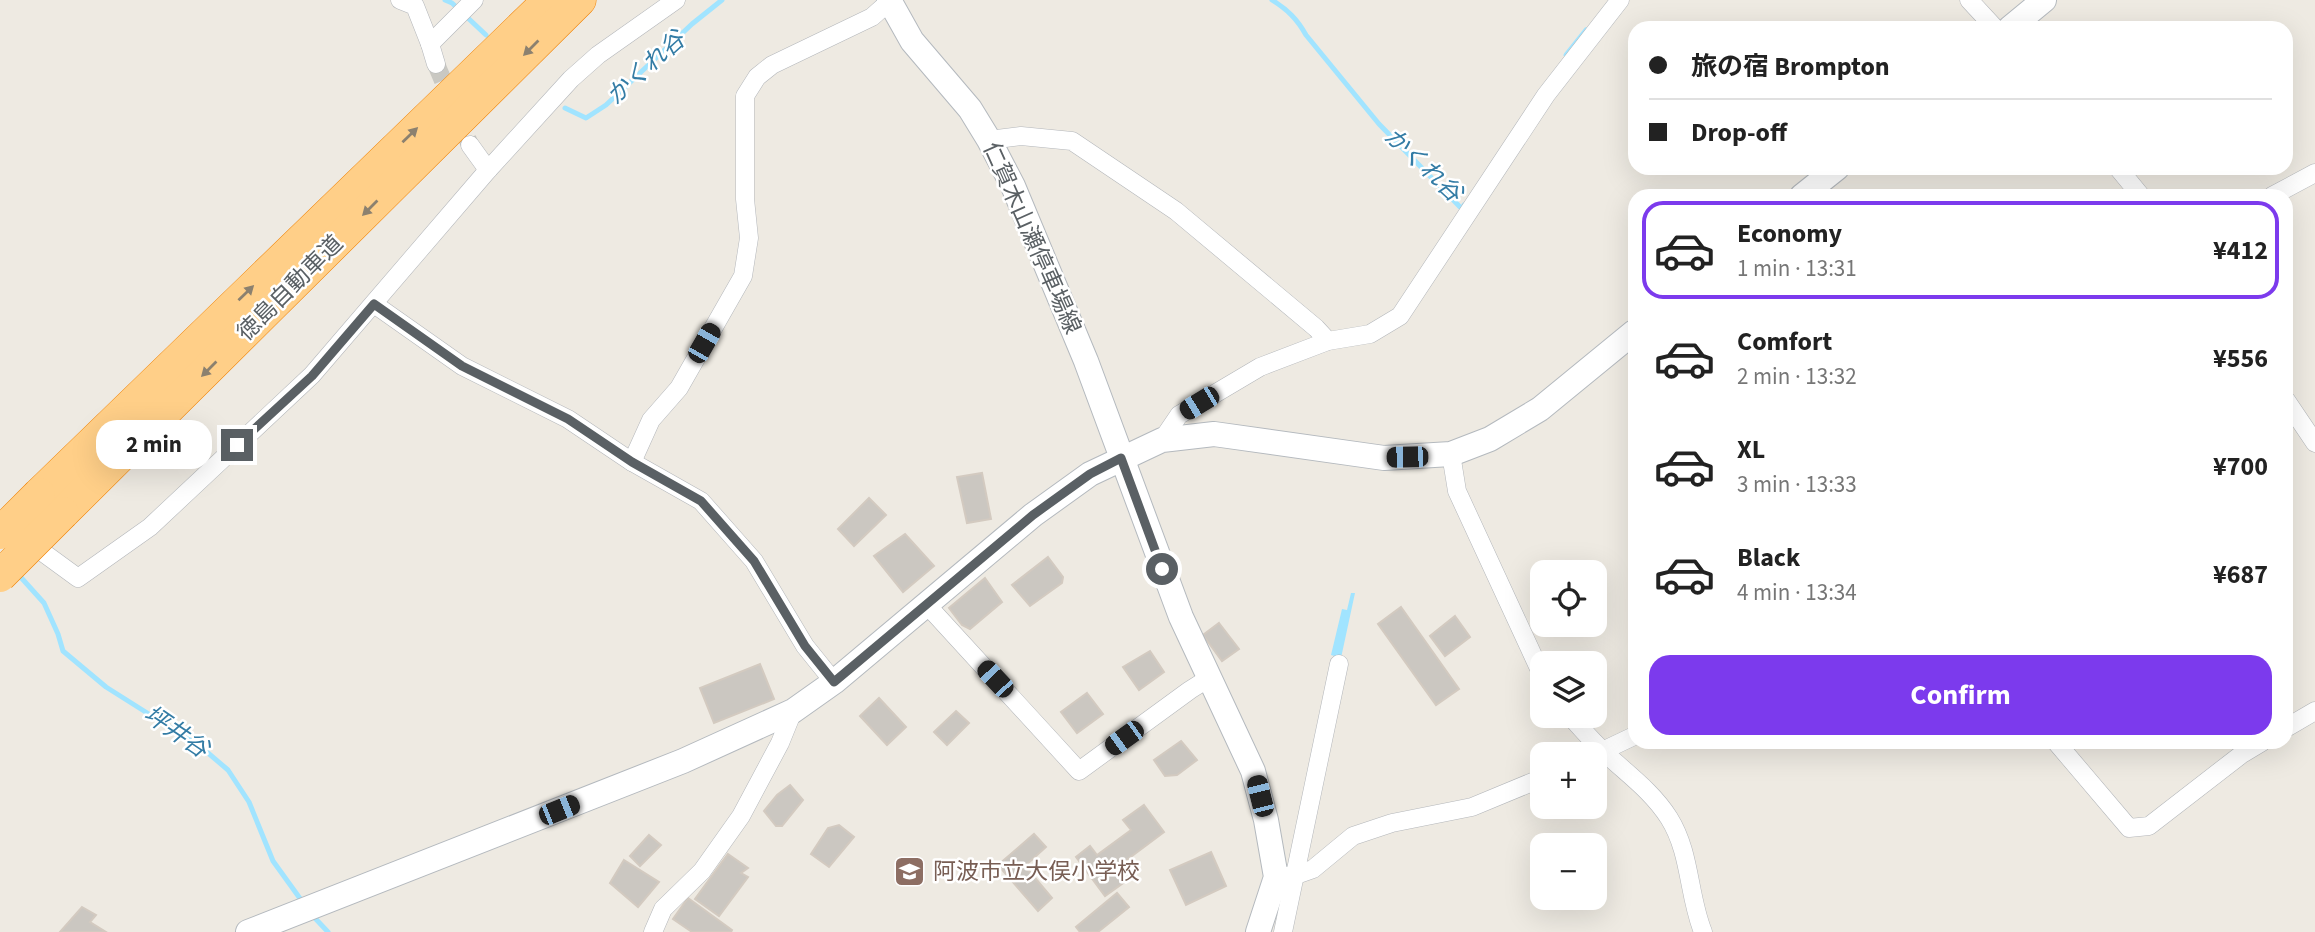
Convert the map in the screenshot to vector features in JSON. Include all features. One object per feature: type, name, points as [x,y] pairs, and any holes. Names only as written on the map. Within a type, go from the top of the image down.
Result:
[{"type":"highway","name":"徳島自動車道","points":[[0,533],[550,0]]},
{"type":"highway","name":"徳島自動車道","points":[[0,576],[580,0]]},
{"type":"main road","points":[[2018,21],[2044,0]]},
{"type":"main road","name":"仁賀木山瀬停車場線","points":[[890,1],[912,41],[970,110],[1013,186],[1086,361],[1181,617],[1253,771],[1266,820],[1286,876],[1258,932]]},
{"type":"main road","points":[[1811,189],[1828,175]]},
{"type":"main road","points":[[248,932],[683,761],[793,711],[834,682],[1033,515],[1090,474],[1162,440],[1214,434],[1384,458],[1451,454],[1490,439],[1540,409],[1628,337]]},
{"type":"street","points":[[400,0],[415,6],[436,64]]},
{"type":"street","points":[[0,522],[78,578],[150,527],[312,376],[488,170],[571,79],[598,55],[676,0]]},
{"type":"street","points":[[1162,440],[1179,415],[1260,367],[1328,341],[1370,334],[1400,316],[1546,95],[1620,0]]},
{"type":"street","points":[[1969,0],[1988,21]]},
{"type":"street","points":[[632,462],[651,420],[679,388],[743,276],[749,238],[745,199],[745,96],[757,77],[772,65],[872,17],[890,1]]},
{"type":"street","points":[[430,44],[472,3]]},
{"type":"street","points":[[989,140],[1021,136],[1072,141],[1098,156],[1176,211],[1307,320],[1328,341]]},
{"type":"street","points":[[470,145],[488,170]]},
{"type":"street","points":[[2285,189],[2315,173]]},
{"type":"street","points":[[2124,175],[2135,189]]},
{"type":"street","points":[[374,304],[462,366],[568,419],[632,462],[701,501],[754,561],[805,646],[834,682]]},
{"type":"street","points":[[2293,410],[2315,443]]},
{"type":"street","points":[[1451,454],[1457,491],[1531,651]]},
{"type":"street","points":[[927,605],[1079,771],[1209,678]]},
{"type":"street","points":[[1283,932],[1286,876],[1339,664]]},
{"type":"street","points":[[653,932],[663,909],[702,871],[741,817],[780,743],[793,711]]},
{"type":"street","points":[[2293,724],[2315,711]]},
{"type":"street","points":[[1579,728],[1590,742]]},
{"type":"street","points":[[1607,749],[1628,739]]},
{"type":"street","points":[[2062,749],[2129,828],[2149,826],[2250,749]]},
{"type":"street","points":[[1607,760],[1645,789],[1669,818],[1687,859],[1696,914],[1703,932]]},
{"type":"street","points":[[1286,876],[1313,869],[1353,836],[1392,823],[1472,807],[1530,783]]},
{"type":"water","points":[[1351,593],[1355,593],[1341,658],[1331,655],[1342,609],[1347,610]]},
{"type":"building","points":[[982,473],[991,519],[967,523],[957,477]]},
{"type":"building","points":[[869,498],[886,515],[854,546],[838,529]]},
{"type":"building","points":[[905,534],[934,566],[903,592],[874,556]]},
{"type":"building","points":[[1048,557],[1063,577],[1062,583],[1030,606],[1012,585]]},
{"type":"building","points":[[985,578],[1002,602],[970,629],[962,625],[949,608]]},
{"type":"building","points":[[1401,607],[1459,689],[1436,705],[1378,624]]},
{"type":"building","points":[[1455,616],[1470,637],[1445,656],[1430,636]]},
{"type":"building","points":[[1219,623],[1239,649],[1222,661],[1203,635]]},
{"type":"building","points":[[1150,651],[1164,672],[1139,690],[1123,667]]},
{"type":"building","points":[[760,664],[774,699],[714,723],[700,688]]},
{"type":"building","points":[[1087,693],[1103,714],[1077,733],[1061,712]]},
{"type":"building","points":[[879,698],[906,727],[887,745],[860,716]]},
{"type":"building","points":[[956,711],[969,723],[947,745],[934,732]]},
{"type":"building","points":[[1181,741],[1197,760],[1177,775],[1165,776],[1154,760]]},
{"type":"building","points":[[790,785],[803,800],[782,826],[776,826],[764,811],[777,795]]},
{"type":"building","points":[[1144,805],[1164,832],[1116,868],[1126,881],[1105,896],[1076,857],[1090,846],[1097,855],[1131,830],[1123,820]]},
{"type":"building","points":[[839,825],[854,837],[829,867],[811,854],[828,828]]},
{"type":"building","points":[[1034,834],[1046,847],[1025,866],[1052,898],[1038,911],[998,865]]},
{"type":"building","points":[[649,835],[661,845],[640,866],[630,856]]},
{"type":"building","points":[[1211,852],[1226,886],[1186,905],[1170,870]]},
{"type":"building","points":[[728,854],[748,868],[741,873],[748,877],[719,916],[695,899]]},
{"type":"building","points":[[624,860],[659,882],[638,907],[610,883]]},
{"type":"building","points":[[1117,893],[1129,907],[1098,932],[1080,932],[1076,927]]},
{"type":"building","points":[[688,898],[732,930],[731,932],[692,932],[673,919]]},
{"type":"building","points":[[82,907],[96,915],[90,922],[106,932],[60,932]]},
{"type":"waterway","name":"かくれ谷","points":[[445,0],[452,3],[486,35]]},
{"type":"waterway","name":"かくれ谷","points":[[565,108],[586,118],[606,105],[692,24],[722,0]]},
{"type":"waterway","name":"かくれ谷","points":[[1272,0],[1296,20],[1379,124],[1462,209],[1464,205]]},
{"type":"waterway","name":"かくれ谷","points":[[1566,55],[1586,30]]},
{"type":"waterway","name":"坪井谷","points":[[17,573],[44,603],[63,651],[106,687],[201,747],[228,770],[249,802],[273,861],[304,904]]},
{"type":"waterway","name":"坪井谷","points":[[312,915],[328,932]]},
{"type":"tunnel","points":[[436,64],[470,145]]},
{"type":"place","name":"阿波市立大俣小学校","points":[[910,871]]},
{"type":"route","points":[[237,445],[312,376],[374,304],[462,366],[568,419],[632,462],[701,501],[754,561],[805,646],[834,682],[1033,515],[1090,474],[1121,458],[1162,569]]}]
